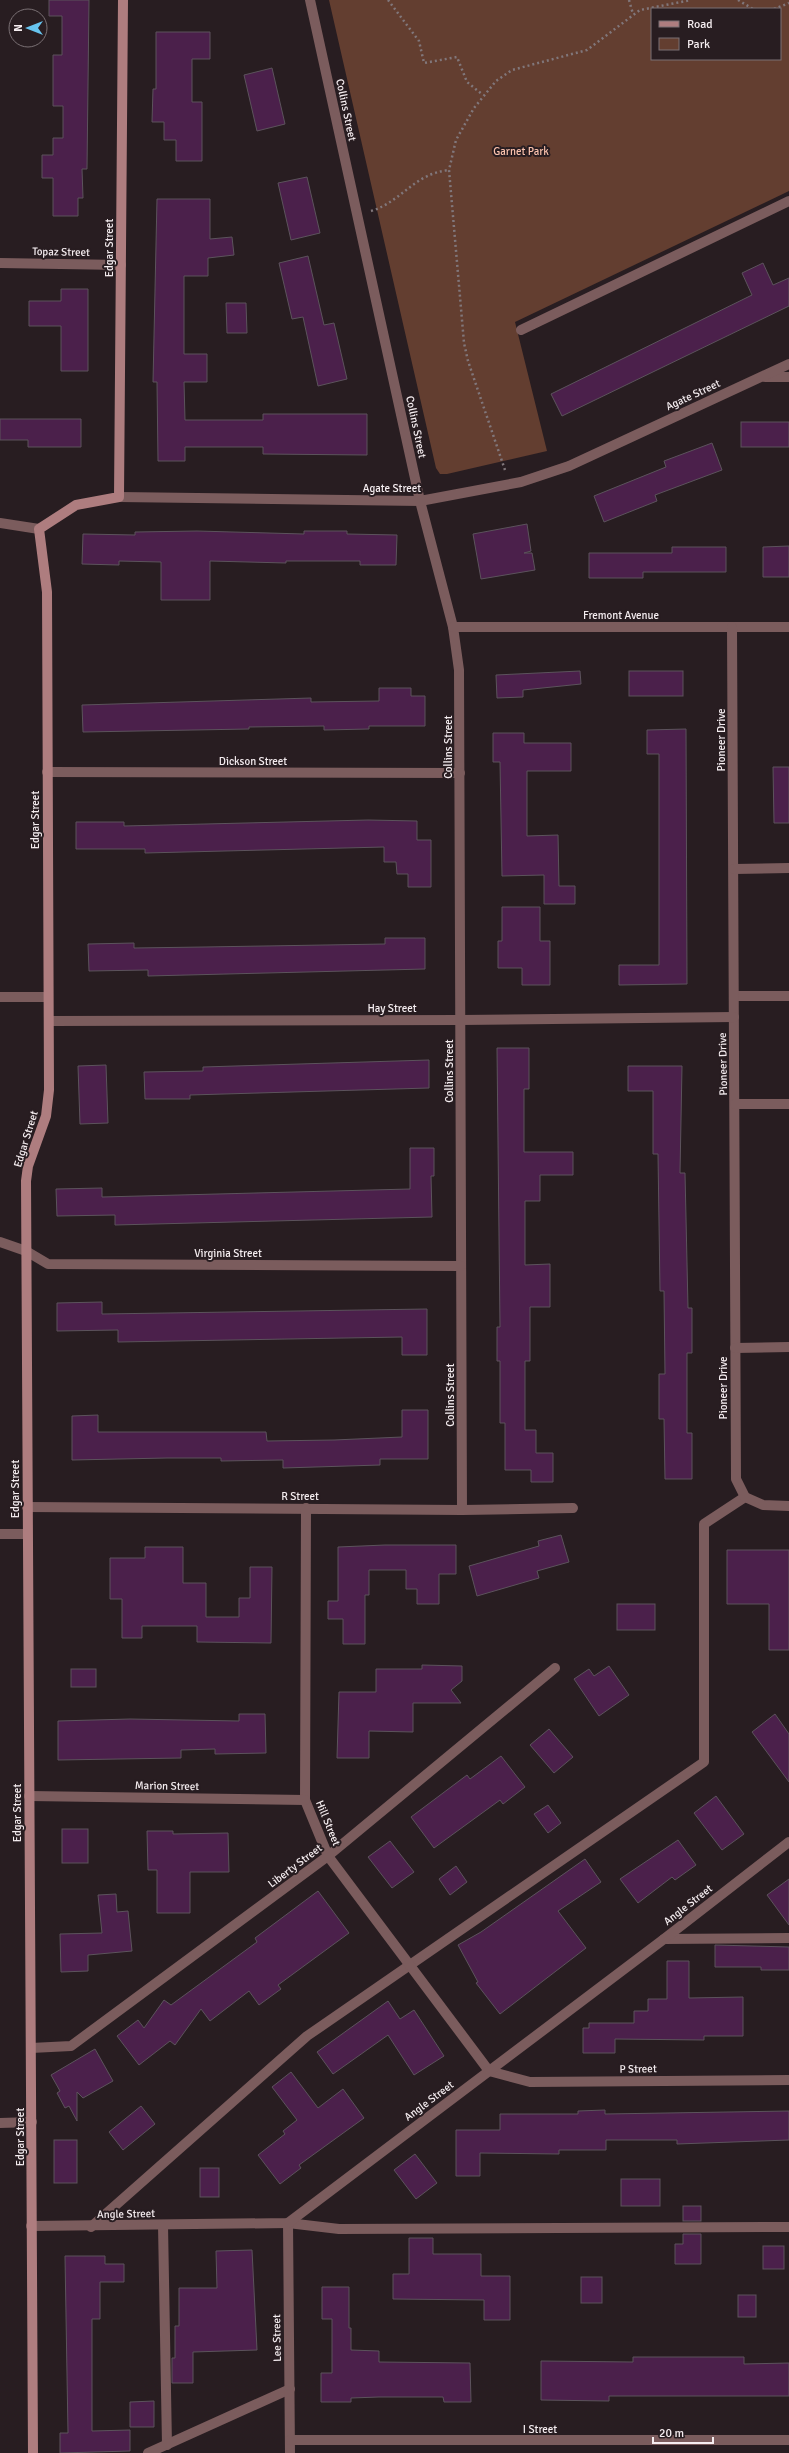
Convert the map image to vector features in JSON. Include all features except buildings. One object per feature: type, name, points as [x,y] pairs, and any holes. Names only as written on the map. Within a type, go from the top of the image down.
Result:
[{"type":"street","name":"Edgar Street","points":[[119,497],[123,0]]},
{"type":"street","name":"Collins Street","points":[[310,0],[420,501],[453,627],[459,670],[462,1510]]},
{"type":"street","points":[[521,330],[789,201]]},
{"type":"street","name":"Topaz Street","points":[[0,263],[121,265]]},
{"type":"street","name":"Agate Street","points":[[40,528],[76,505],[119,497],[420,501],[509,484],[569,466],[789,364]]},
{"type":"street","points":[[762,377],[789,377]]},
{"type":"street","points":[[0,523],[40,528]]},
{"type":"street","name":"Edgar Street","points":[[32,2453],[32,2122],[26,1251],[28,1166],[46,1116],[49,1090],[47,592],[40,528]]},
{"type":"street","name":"Fremont Avenue","points":[[453,627],[789,627]]},
{"type":"street","name":"Pioneer Drive","points":[[732,627],[734,1016],[736,1104],[736,1479],[745,1498]]},
{"type":"street","name":"Dickson Street","points":[[47,772],[460,773]]},
{"type":"street","points":[[734,869],[789,868]]},
{"type":"street","points":[[734,996],[789,996]]},
{"type":"street","points":[[0,997],[48,997]]},
{"type":"street","name":"Hay Street","points":[[49,1021],[461,1020],[734,1016]]},
{"type":"street","points":[[736,1104],[789,1104]]},
{"type":"street","name":"Virginia Street","points":[[0,1242],[26,1251],[48,1264],[461,1266]]},
{"type":"street","points":[[735,1348],[789,1347]]},
{"type":"street","points":[[91,2227],[307,2036],[704,1762],[704,1524],[745,1498],[763,1505],[789,1506]]},
{"type":"street","name":"R Street","points":[[27,1507],[462,1510],[573,1508]]},
{"type":"street","name":"Hill Street","points":[[306,1508],[305,1800],[328,1856],[489,2071]]},
{"type":"street","points":[[0,1534],[27,1534]]},
{"type":"street","name":"Liberty Street","points":[[31,2048],[71,2046],[328,1856],[555,1668]]},
{"type":"street","name":"Marion Street","points":[[29,1796],[305,1800]]},
{"type":"street","name":"Angle Street","points":[[31,2226],[91,2227],[288,2223],[664,1939],[789,1842]]},
{"type":"street","points":[[664,1939],[789,1938]]},
{"type":"street","name":"P Street","points":[[489,2071],[530,2082],[789,2080]]},
{"type":"street","points":[[0,2123],[32,2122]]},
{"type":"street","points":[[288,2223],[339,2229],[789,2227]]},
{"type":"street","name":"Lee Street","points":[[288,2223],[290,2453]]},
{"type":"street","points":[[163,2225],[167,2445]]},
{"type":"street","points":[[148,2453],[290,2389]]},
{"type":"street","name":"I Street","points":[[290,2440],[789,2440]]},
{"type":"path","points":[[388,0],[419,41],[424,64],[457,57],[467,82],[483,95]]},
{"type":"path","points":[[630,0],[633,14]]},
{"type":"path","points":[[509,484],[465,349],[449,170],[456,140],[483,95],[496,81],[512,70],[587,50],[633,14],[658,5],[691,0]]},
{"type":"path","points":[[738,0],[751,8]]},
{"type":"path","points":[[776,8],[789,3]]},
{"type":"path","points":[[357,215],[391,202],[430,173],[449,170]]},
{"type":"green space","name":"Garnet Park","points":[[329,0],[789,0],[789,191],[515,322],[547,451],[447,474],[440,474],[436,468]]}]
